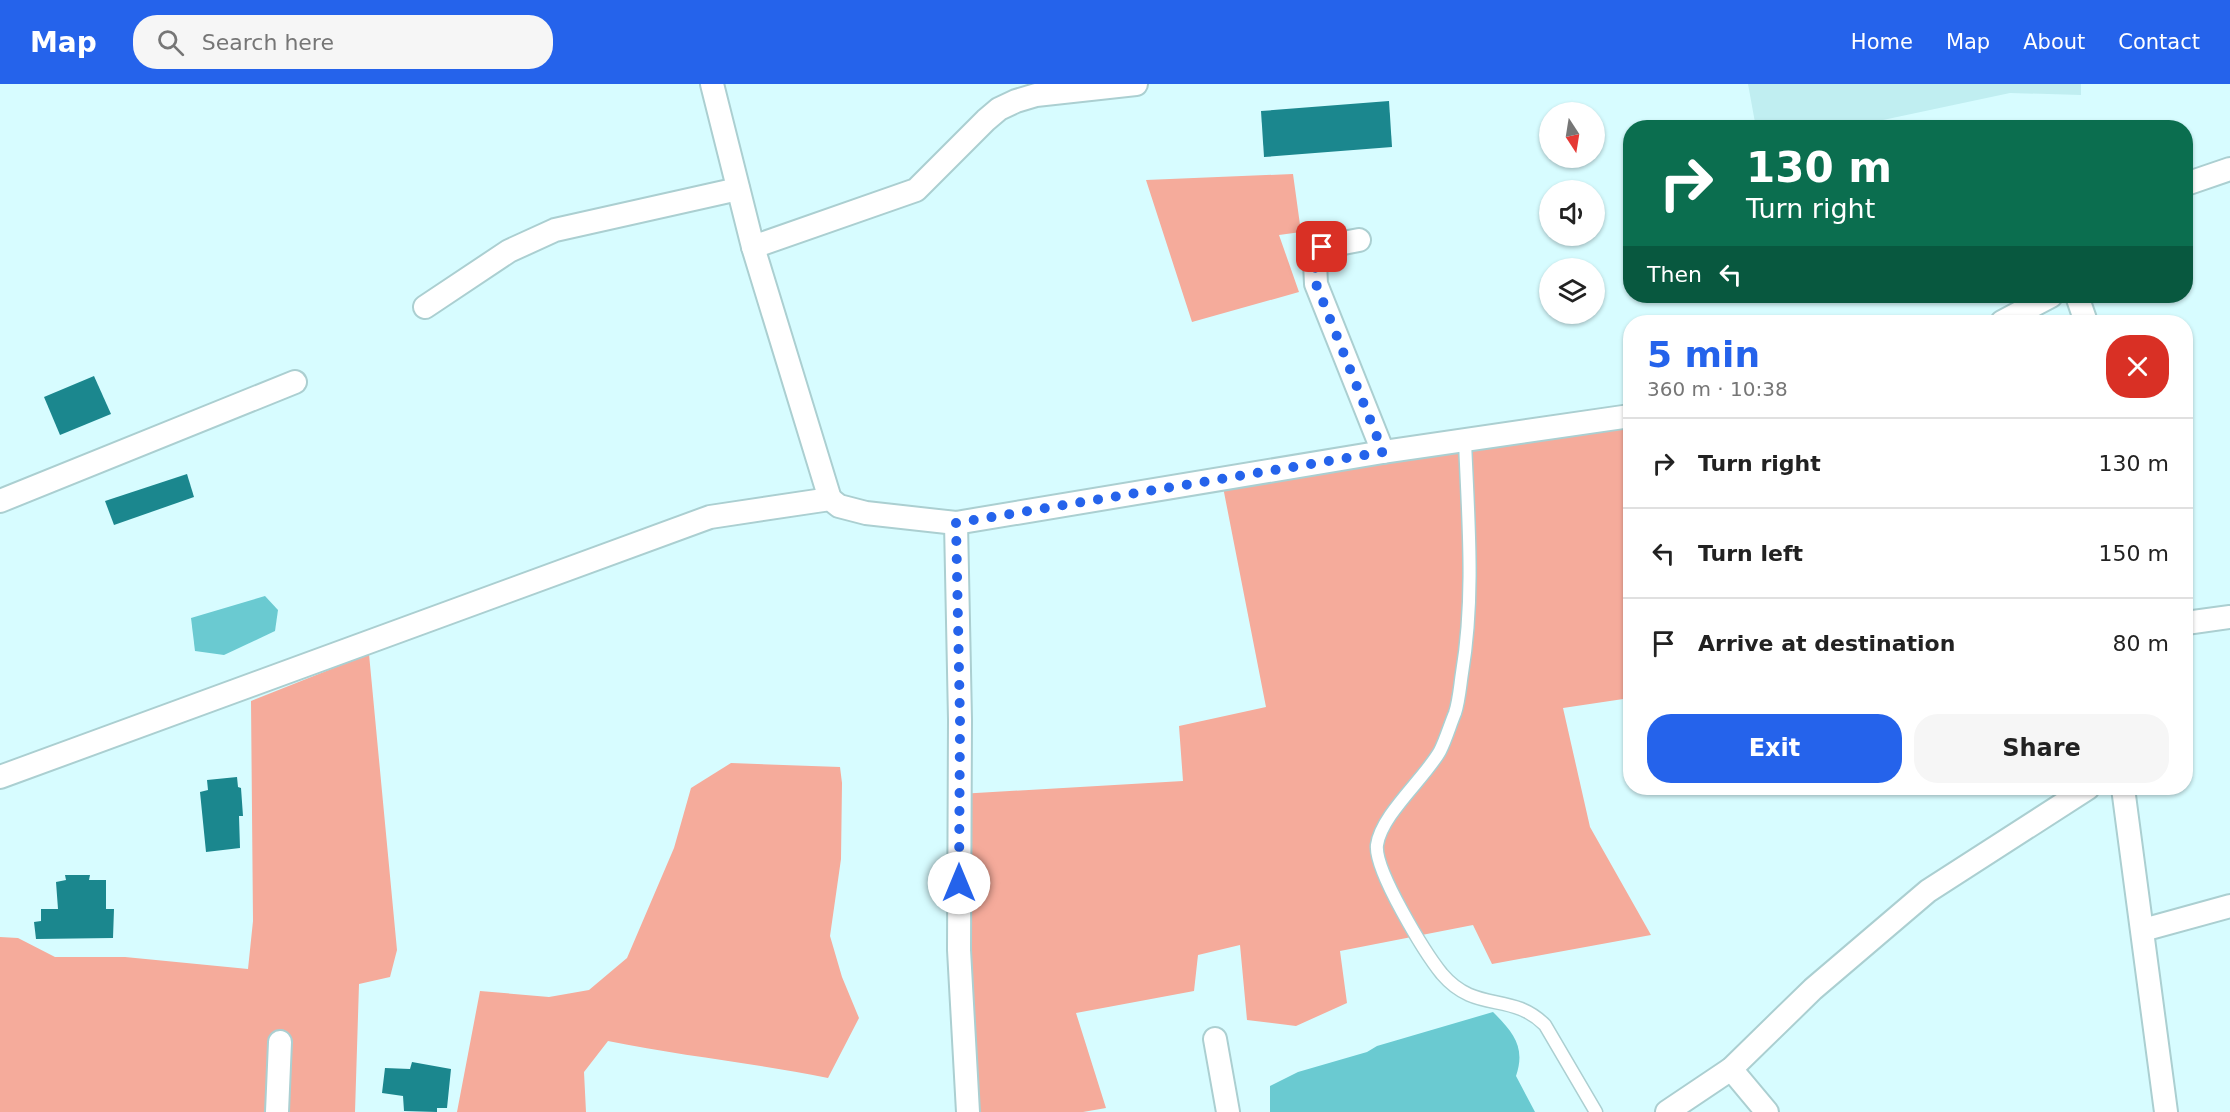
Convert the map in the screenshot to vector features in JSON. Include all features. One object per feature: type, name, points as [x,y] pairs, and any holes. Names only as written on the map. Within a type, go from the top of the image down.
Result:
[{"type":"street","points":[[712,84],[753,247],[830,500]]},
{"type":"street","points":[[753,247],[916,190],[986,120],[999,109],[1016,101],[1036,95],[1136,84]]},
{"type":"street","points":[[2193,182],[2230,169]]},
{"type":"street","points":[[425,307],[509,251],[555,230],[738,189]]},
{"type":"street","points":[[1359,240],[1322,247],[1315,262],[1316,284],[1383,452]]},
{"type":"street","points":[[2015,315],[2038,303]]},
{"type":"street","points":[[0,501],[295,382]]},
{"type":"street","points":[[0,777],[710,517],[830,500],[845,508],[866,513],[956,523],[1383,452],[1623,417]]},
{"type":"street","points":[[956,523],[960,720],[959,950],[968,1112]]},
{"type":"street","points":[[2193,622],[2230,617]]},
{"type":"street","points":[[1667,1112],[1731,1069],[1813,989],[1928,891],[2077,795]]},
{"type":"street","points":[[2124,795],[2166,1112]]},
{"type":"street","points":[[2143,930],[2230,906]]},
{"type":"street","points":[[1215,1038],[1228,1112]]},
{"type":"street","points":[[277,1112],[280,1042]]},
{"type":"street","points":[[1731,1069],[1767,1112]]},
{"type":"lane","points":[[1465,441],[1470,577],[1465,655],[1456,710],[1440,751],[1381,829],[1377,847],[1380,863],[1408,924],[1442,974],[1459,990],[1480,1000],[1518,1006],[1533,1013],[1545,1024],[1596,1112]]},
{"type":"shaded area","points":[[1748,84],[2081,84],[2081,95],[2010,93],[1883,120],[1755,120]]},
{"type":"shaded area","points":[[1293,174],[1301,232],[1279,235],[1299,292],[1192,322],[1146,180]]},
{"type":"shaded area","points":[[1623,426],[1623,699],[1563,708],[1590,827],[1651,935],[1492,964],[1473,925],[1340,951],[1347,1003],[1296,1026],[1247,1020],[1240,945],[1198,955],[1194,991],[1076,1013],[1106,1108],[1083,1112],[968,1112],[959,794],[1183,781],[1179,726],[1266,707],[1223,487]]},
{"type":"shaded area","points":[[369,654],[397,950],[390,977],[359,984],[355,1112],[0,1112],[0,937],[18,938],[55,957],[125,957],[248,969],[253,921],[251,701]]},
{"type":"shaded area","points":[[731,763],[840,767],[842,783],[841,859],[830,936],[842,977],[859,1018],[828,1078],[608,1041],[584,1072],[586,1112],[457,1112],[480,991],[549,997],[589,990],[627,958],[674,848],[691,788]]},
{"type":"water","points":[[265,596],[278,610],[275,631],[224,655],[195,651],[191,618]]},
{"type":"water","points":[[1493,1012],[1512,1033],[1516,1041],[1519,1066],[1516,1076],[1535,1112],[1270,1112],[1270,1086],[1298,1072]]},
{"type":"building","points":[[1389,101],[1392,147],[1264,157],[1261,111]]},
{"type":"building","points":[[94,376],[111,414],[60,435],[44,397]]},
{"type":"building","points":[[187,474],[194,497],[114,525],[105,501]]},
{"type":"building","points":[[237,777],[238,787],[241,788],[243,816],[239,816],[240,848],[206,852],[200,792],[208,790],[207,780]]},
{"type":"building","points":[[65,875],[90,875],[89,880],[106,880],[106,909],[114,909],[113,938],[36,939],[34,922],[41,921],[41,909],[58,909],[56,882],[66,880]]},
{"type":"building","points":[[412,1062],[451,1069],[447,1108],[437,1108],[437,1112],[404,1111],[403,1096],[382,1093],[385,1068],[410,1069]]},
{"type":"route","points":[[959,883],[960,720],[956,523],[1383,452],[1316,284],[1315,262],[1322,247]]}]
